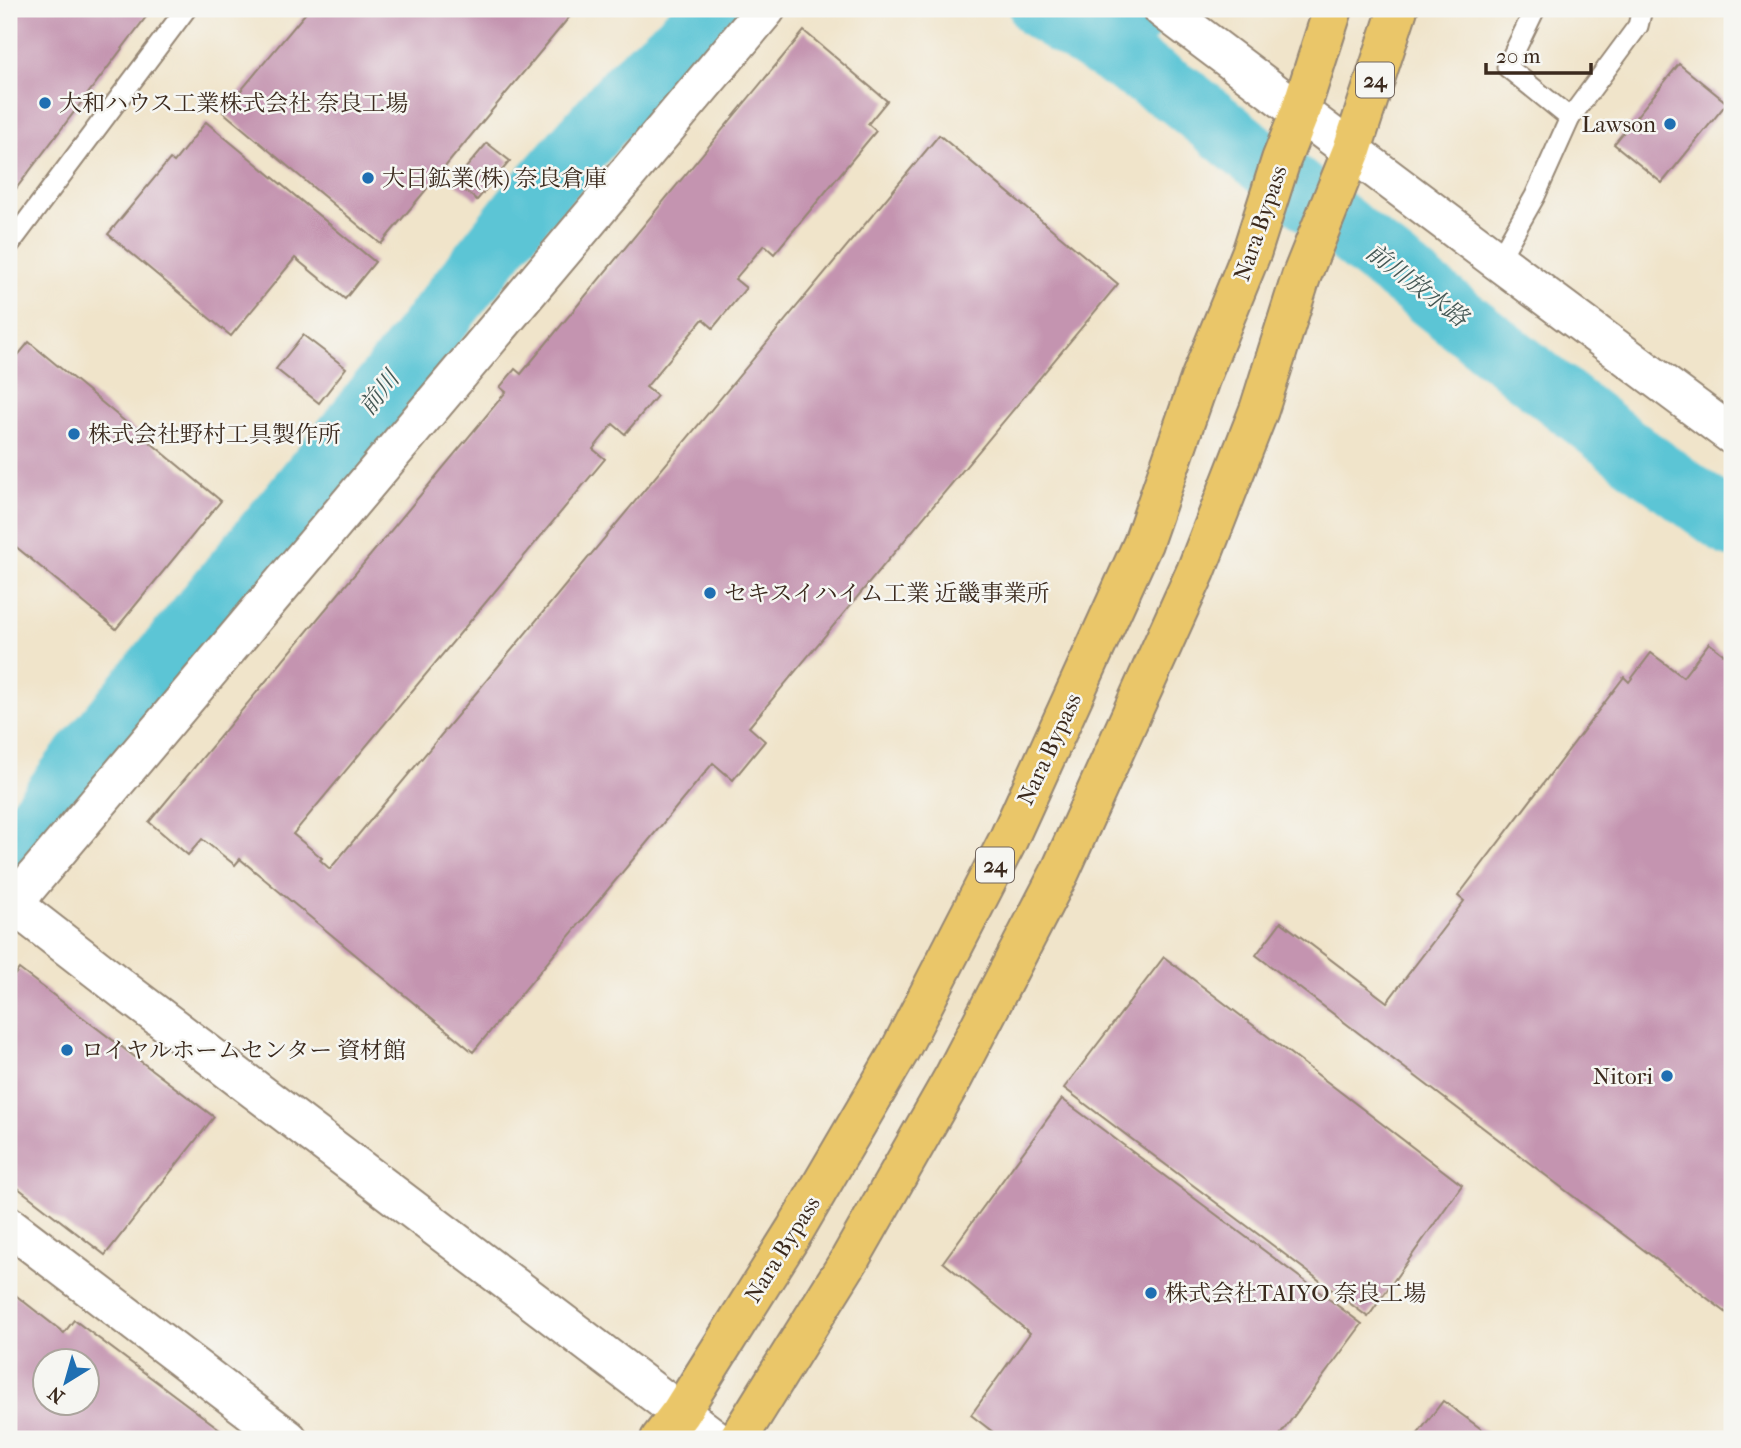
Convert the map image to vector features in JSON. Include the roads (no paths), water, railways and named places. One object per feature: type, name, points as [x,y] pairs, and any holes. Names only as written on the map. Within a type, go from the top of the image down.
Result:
[{"type":"highway","name":"Nara Bypass","points":[[670,1426],[796,1230],[898,1052],[1008,840],[1143,543],[1200,379],[1252,251],[1333,9]]},
{"type":"highway","name":"24","points":[[738,1439],[850,1259],[953,1078],[1060,872],[1196,572],[1259,410],[1301,277],[1335,197],[1398,9]]},
{"type":"street","points":[[715,1439],[670,1426],[124,991],[10,906],[766,9]]},
{"type":"street","points":[[1163,9],[1732,435]]},
{"type":"street","points":[[9,1226],[288,1439]]},
{"type":"lane","points":[[9,245],[187,9]]},
{"type":"lane","points":[[1535,9],[1507,67],[1570,118]]},
{"type":"lane","points":[[1498,261],[1535,196],[1570,118],[1638,26],[1642,9]]},
{"type":"waterway","name":"前川","points":[[9,858],[70,776],[342,442],[525,208],[630,88],[714,9]]},
{"type":"waterway","name":"前川放水路","points":[[1041,9],[1181,96],[1365,245],[1629,451],[1732,526]]},
{"type":"waterway","name":"前川","points":[[1102,47],[1142,9]]},
{"type":"place","name":"大和ハウス工業株式会社 奈良工場","points":[[45,103]]},
{"type":"place","name":"Lawson","points":[[1670,124]]},
{"type":"place","name":"大日鉱業(株) 奈良倉庫","points":[[368,178]]},
{"type":"place","name":"株式会社野村工具製作所","points":[[74,434]]},
{"type":"place","name":"セキスイハイム工業 近畿事業所","points":[[710,593]]},
{"type":"place","name":"ロイヤルホームセンター 資材館","points":[[67,1050]]},
{"type":"place","name":"Nitori","points":[[1667,1076]]},
{"type":"place","name":"株式会社TAIYO 奈良工場","points":[[1151,1293]]}]
